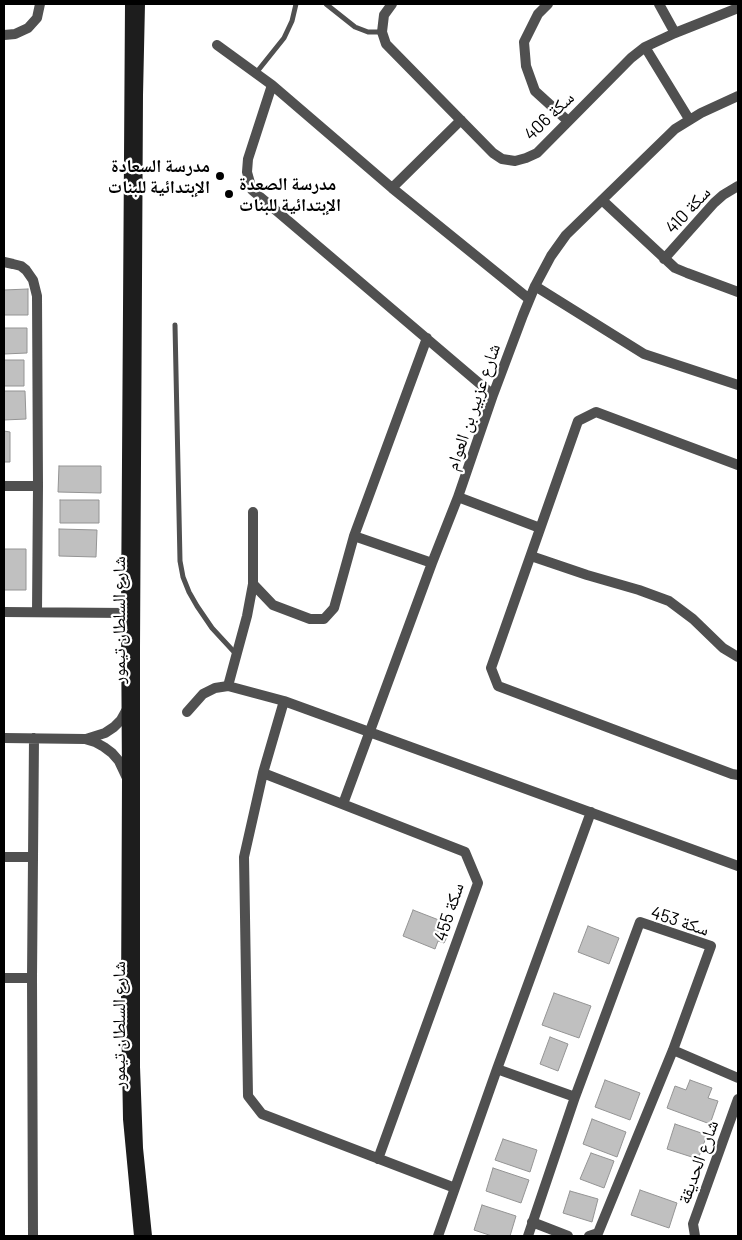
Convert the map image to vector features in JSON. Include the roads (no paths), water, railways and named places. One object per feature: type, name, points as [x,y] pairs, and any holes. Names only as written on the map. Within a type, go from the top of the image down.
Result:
[{"type":"main road","name":"شارع السلطان تيمور","points":[[130,4],[126,613],[126,998],[130,1154],[138,1236]]},
{"type":"main road","name":"شارع السلطان تيمور","points":[[140,4],[135,647],[135,1058],[138,1148],[147,1236]]},
{"type":"street","points":[[4,35],[15,34],[28,28],[37,18],[40,4]]},
{"type":"street","points":[[382,32],[384,15],[392,4]]},
{"type":"street","points":[[548,4],[538,14],[524,42],[526,66],[536,91],[568,121]]},
{"type":"street","points":[[660,4],[675,33]]},
{"type":"street","name":"سكة 406","points":[[382,32],[386,44],[493,153],[502,159],[514,161],[537,153],[630,58],[645,47],[738,8]]},
{"type":"street","points":[[217,45],[272,85],[392,188],[529,299]]},
{"type":"street","points":[[645,47],[689,119]]},
{"type":"street","points":[[272,85],[248,159],[248,172],[252,190],[493,395]]},
{"type":"street","name":"شارع عزبير بن العوام","points":[[343,804],[458,497],[529,299],[551,256],[566,235],[668,136],[689,119],[738,96]]},
{"type":"street","points":[[392,188],[461,120]]},
{"type":"street","name":"سكة 410","points":[[664,259],[714,203],[738,186]]},
{"type":"street","name":"سكة 410","points":[[602,200],[675,268],[738,292]]},
{"type":"street","points":[[4,262],[21,266],[26,270],[34,280],[37,296],[37,612]]},
{"type":"street","points":[[535,286],[644,354],[738,385]]},
{"type":"street","points":[[253,584],[273,605],[310,619],[324,619],[334,608],[354,536],[427,338]]},
{"type":"street","points":[[738,465],[596,412],[578,421],[492,668],[498,686],[738,775]]},
{"type":"street","points":[[4,486],[38,486]]},
{"type":"street","points":[[458,497],[540,528]]},
{"type":"street","points":[[228,686],[247,616],[253,584],[253,512]]},
{"type":"street","points":[[354,536],[432,563]]},
{"type":"street","points":[[531,556],[587,576],[639,590],[669,601],[693,619],[723,648],[738,657]]},
{"type":"street","points":[[4,612],[126,613]]},
{"type":"street","points":[[186,712],[203,694],[215,688],[228,686],[284,701],[738,866]]},
{"type":"street","points":[[284,701],[263,773],[244,856],[248,1096],[262,1114],[455,1188]]},
{"type":"street","points":[[4,738],[85,739],[96,737],[109,730],[121,720],[126,711]]},
{"type":"street","points":[[34,738],[32,978],[35,1234]]},
{"type":"street","points":[[85,739],[95,742],[112,753],[119,761],[127,779]]},
{"type":"street","name":"سكة 455","points":[[263,773],[465,852],[478,883],[378,1159]]},
{"type":"street","points":[[438,1236],[591,812]]},
{"type":"street","points":[[4,857],[33,857]]},
{"type":"street","name":"سكة 453","points":[[528,1236],[575,1097],[640,922],[710,946],[672,1050],[598,1233],[588,1236]]},
{"type":"street","points":[[4,978],[32,978]]},
{"type":"street","points":[[672,1050],[738,1078]]},
{"type":"street","points":[[497,1069],[575,1097]]},
{"type":"street","name":"شارع الحديقة","points":[[695,1236],[693,1224],[738,1099]]},
{"type":"street","points":[[532,1222],[568,1236]]},
{"type":"lane","points":[[256,73],[284,38],[292,21],[296,4]]},
{"type":"lane","points":[[326,4],[355,27],[368,32],[382,32]]},
{"type":"lane","points":[[175,325],[180,561],[186,585],[197,606],[212,628],[236,655]]},
{"type":"place","name":"مدرسة السعادة الإبتدائية للبنات","points":[[220,176]]},
{"type":"place","name":"مدرسة الصعدة الإبتدائية للبنات","points":[[229,194]]}]
